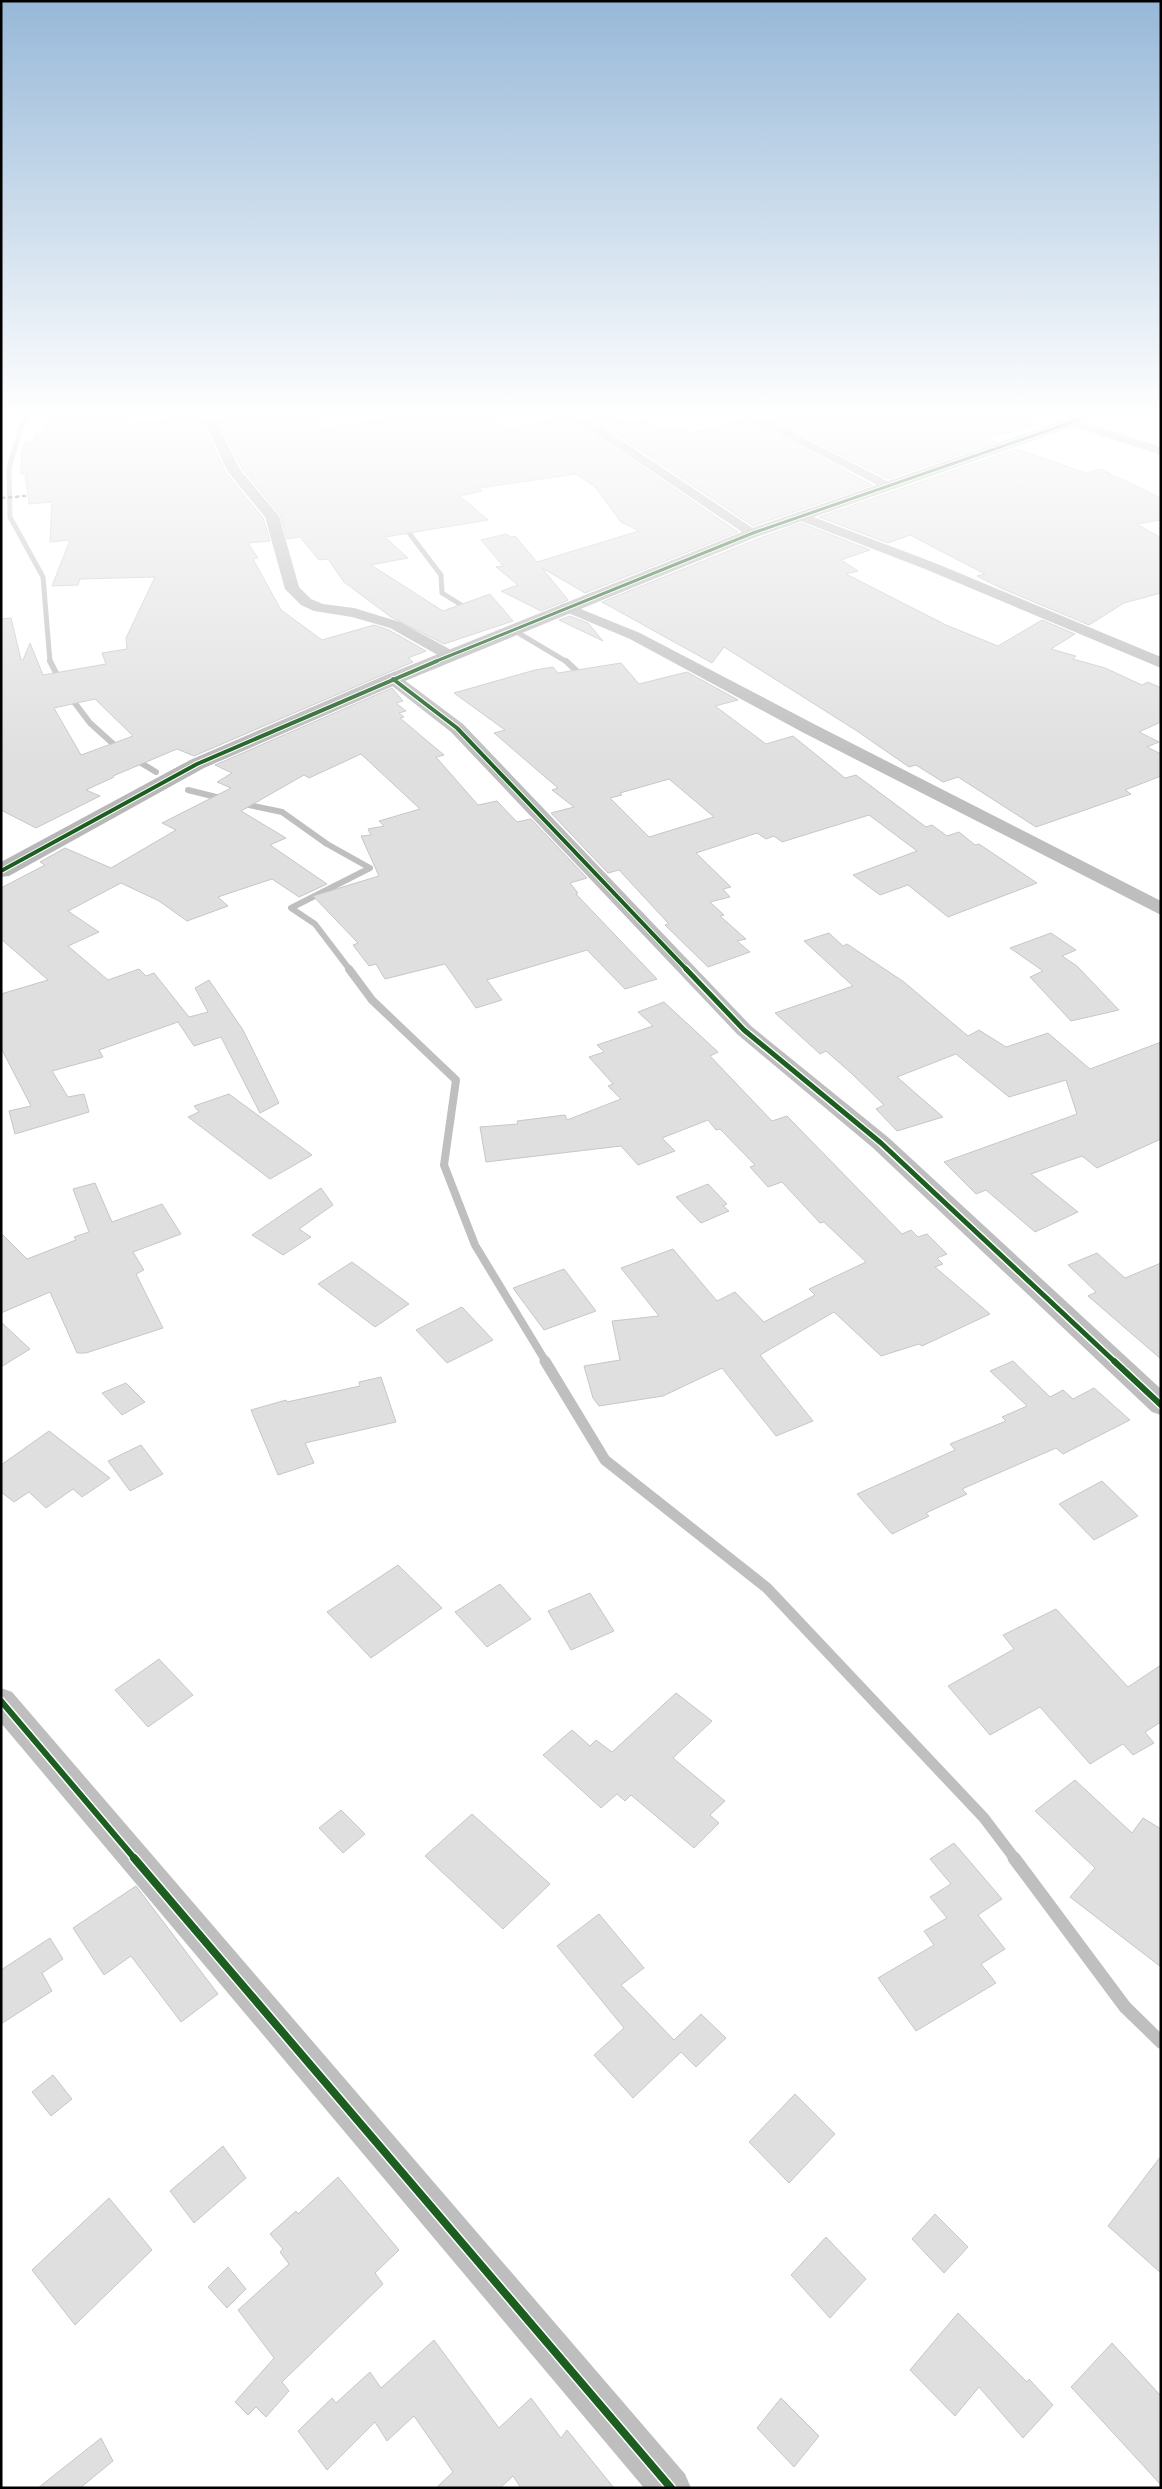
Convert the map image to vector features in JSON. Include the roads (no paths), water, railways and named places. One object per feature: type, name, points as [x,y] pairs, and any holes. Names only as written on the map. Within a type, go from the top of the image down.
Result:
[{"type":"street","points":[[277,534],[292,589],[306,602],[319,608],[354,613],[395,625],[449,656]]},
{"type":"street","points":[[1,871],[197,764],[566,607],[750,534]]},
{"type":"street","points":[[849,534],[930,566],[1161,664]]},
{"type":"street","points":[[566,607],[635,636],[808,728],[1161,909]]},
{"type":"street","points":[[393,679],[457,728],[744,1030],[881,1143],[1161,1406]]},
{"type":"street","points":[[1,1701],[671,2488]]},
{"type":"waterway","points":[[19,534],[43,577],[50,662]]},
{"type":"waterway","points":[[410,534],[441,575],[442,593],[471,611]]},
{"type":"waterway","points":[[520,634],[567,662]]},
{"type":"waterway","points":[[50,661],[61,683]]},
{"type":"waterway","points":[[566,661],[584,678]]},
{"type":"waterway","points":[[68,694],[90,723],[120,750]]},
{"type":"waterway","points":[[133,758],[156,772]]},
{"type":"waterway","points":[[188,790],[224,799]]},
{"type":"waterway","points":[[239,803],[282,812],[327,844],[370,868],[291,908],[315,924],[350,970]]},
{"type":"waterway","points":[[349,969],[372,1000],[456,1080],[444,1165],[475,1245],[546,1362]]},
{"type":"waterway","points":[[545,1361],[605,1460],[767,1588],[984,1818],[1015,1859]]},
{"type":"waterway","points":[[1014,1858],[1125,2007],[1161,2042]]}]
